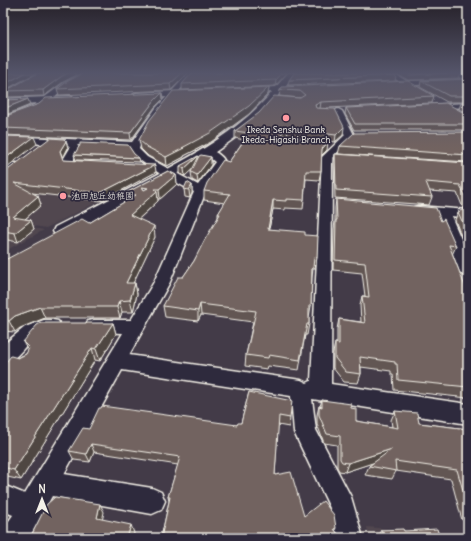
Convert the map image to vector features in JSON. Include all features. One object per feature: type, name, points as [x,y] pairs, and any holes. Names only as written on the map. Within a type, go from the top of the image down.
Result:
[{"type":"street","points":[[169,98],[146,126],[135,145],[136,152],[143,159],[200,191]]},
{"type":"street","points":[[51,236],[164,170],[207,152],[254,117],[274,98]]},
{"type":"street","points":[[433,98],[457,112]]},
{"type":"street","points":[[3,102],[76,99]]},
{"type":"street","points":[[3,120],[30,111],[46,100]]},
{"type":"street","points":[[423,107],[468,105]]},
{"type":"street","points":[[338,111],[354,135],[332,152],[326,202],[311,390],[305,432],[342,506],[349,538]]},
{"type":"street","points":[[3,139],[135,145]]},
{"type":"street","points":[[36,152],[49,142]]},
{"type":"street","points":[[70,143],[75,148],[69,158],[69,164],[97,166]]},
{"type":"street","points":[[14,538],[162,282],[200,191],[220,162],[219,159],[207,152]]},
{"type":"street","points":[[3,166],[21,164],[3,177]]},
{"type":"street","points":[[134,167],[164,170]]},
{"type":"street","points":[[326,202],[341,203]]},
{"type":"street","points":[[404,208],[468,214]]},
{"type":"street","points":[[443,212],[468,272]]},
{"type":"street","points":[[10,357],[25,335],[33,329],[45,326],[135,327]]},
{"type":"street","points":[[116,360],[468,414]]},
{"type":"street","points":[[45,483],[152,501]]},
{"type":"street","points":[[3,498],[30,508]]},
{"type":"shaded area","name":"池田旭丘幼稚園","points":[[39,177],[128,187],[46,228],[3,221],[3,205]]},
{"type":"shaded area","points":[[3,223],[44,230],[3,252]]},
{"type":"shaded area","points":[[367,527],[468,537],[468,538],[369,538]]},
{"type":"building","points":[[46,98],[157,98],[130,133],[3,128],[3,117],[39,104]]},
{"type":"building","points":[[167,98],[257,98],[249,106],[210,133],[166,157],[147,147],[139,140],[149,121]]},
{"type":"building","points":[[272,98],[392,98],[321,102],[315,105],[316,108],[335,109],[344,127],[336,135],[288,129],[281,133],[287,138],[328,142],[322,149],[321,171],[306,171],[304,200],[273,200],[268,229],[305,232],[305,235],[318,236],[317,258],[314,257],[312,268],[309,324],[307,324],[300,360],[269,355],[268,358],[246,355],[256,311],[200,304],[198,311],[163,306],[178,277],[183,277],[194,261],[230,194],[204,191],[207,183],[223,160],[229,162],[249,133],[235,131],[259,113]]},
{"type":"building","points":[[28,99],[3,109],[3,100]]},
{"type":"building","points":[[468,102],[468,107],[461,103]]},
{"type":"building","points":[[446,103],[468,115],[468,124],[355,124],[346,108]]},
{"type":"building","points":[[468,132],[468,155],[340,146],[354,133]]},
{"type":"building","points":[[3,136],[34,137],[3,160]]},
{"type":"building","points":[[50,138],[64,139],[66,141],[60,151],[63,160],[155,165],[100,193],[14,183],[38,196],[13,217],[31,220],[15,233],[3,231],[3,173]]},
{"type":"building","points":[[80,143],[128,145],[134,154],[139,158],[74,155]]},
{"type":"building","points":[[335,154],[468,163],[468,200],[460,185],[426,182],[432,197],[336,190]]},
{"type":"building","points":[[198,156],[184,169],[180,166]]},
{"type":"building","points":[[199,156],[211,157],[197,175],[191,172]]},
{"type":"building","points":[[168,171],[176,175],[159,189],[155,189],[157,191],[130,215],[154,226],[126,283],[135,283],[130,300],[119,301],[117,307],[40,307],[15,316],[9,321],[3,320],[3,261],[82,219],[89,223],[136,195],[124,194]]},
{"type":"building","points":[[187,182],[192,185],[189,190],[184,189]]},
{"type":"building","points":[[336,199],[436,208],[441,221],[444,219],[456,246],[449,245],[468,294],[468,387],[398,380],[397,364],[395,364],[395,362],[360,357],[361,374],[346,372],[335,358],[335,343],[339,344],[339,319],[365,323],[362,296],[369,297],[365,263],[335,260],[337,220]]},
{"type":"building","points":[[468,210],[468,235],[458,212]]},
{"type":"building","points":[[41,323],[113,323],[96,349],[92,348],[14,470],[3,467],[3,362],[6,362],[11,356],[18,358],[26,354],[29,348],[23,342],[37,325]]},
{"type":"building","points":[[249,392],[292,401],[290,418],[279,416],[275,475],[291,472],[304,516],[323,501],[334,515],[336,528],[334,529],[341,538],[245,538],[244,534],[243,538],[161,538],[170,497],[168,497],[180,457],[91,444],[86,454],[69,451],[83,428],[89,429],[99,408],[102,406],[237,425],[238,423],[241,423]]},
{"type":"building","points":[[322,400],[351,404],[351,408],[356,409],[356,421],[398,428],[395,411],[417,413],[419,423],[468,429],[468,507],[457,470],[395,461],[396,471],[369,466],[392,449],[348,463],[342,462],[340,459],[340,436],[327,434],[319,415],[319,406],[322,407]]},
{"type":"building","points":[[55,497],[100,504],[97,518],[131,525],[127,538],[30,538],[47,504]]},
{"type":"building","points":[[403,529],[404,531],[437,529],[440,538],[384,538],[381,530]]},
{"type":"place","name":"Ikeda Senshu Bank Ikeda-Higashi Branch","points":[[286,118]]},
{"type":"place","name":"池田旭丘幼稚園","points":[[63,196]]}]
